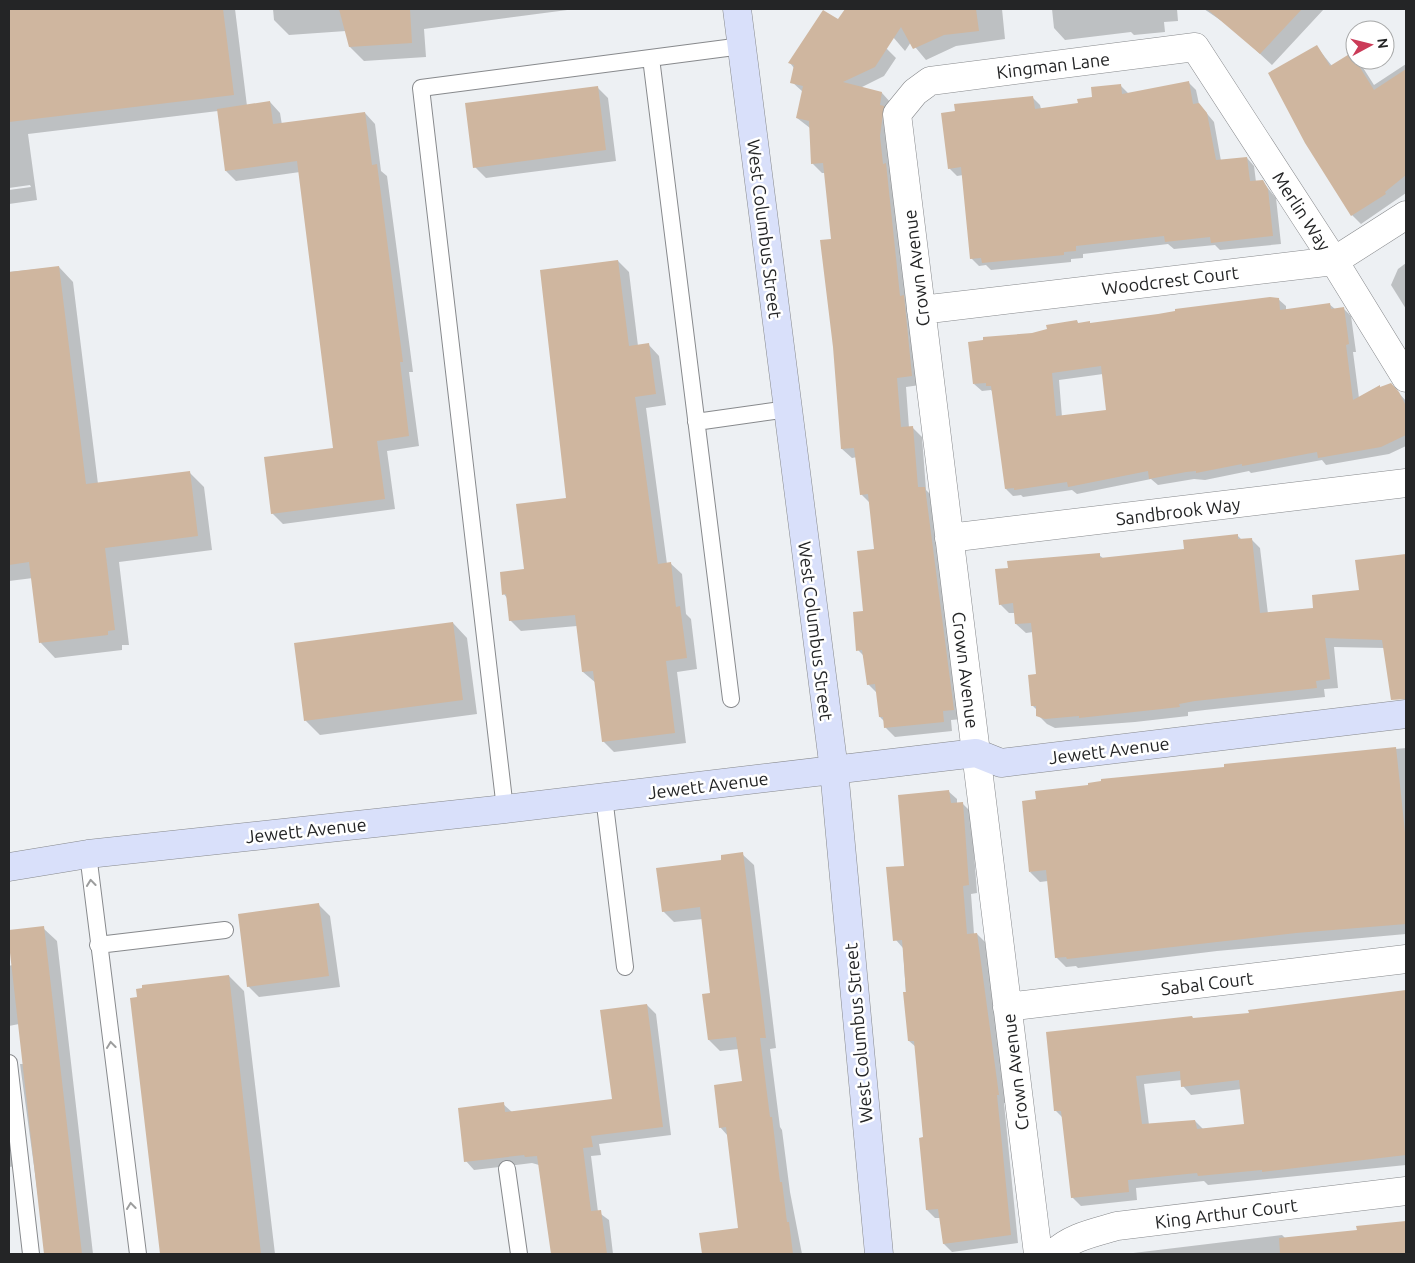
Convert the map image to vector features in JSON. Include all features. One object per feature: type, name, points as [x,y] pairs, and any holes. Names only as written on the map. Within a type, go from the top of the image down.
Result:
[{"type":"street","name":"West Columbus Street","points":[[737,9],[834,770],[879,1254]]},
{"type":"street","name":"Kingman Lane","points":[[915,92],[930,81],[1195,47]]},
{"type":"street","name":"Merlin Way","points":[[1195,47],[1334,261],[1406,378]]},
{"type":"street","name":"Crown Avenue","points":[[915,92],[898,114],[1038,1254]]},
{"type":"street","name":"Woodcrest Court","points":[[921,310],[1334,261],[1406,214]]},
{"type":"street","name":"Sandbrook Way","points":[[949,538],[1406,483]]},
{"type":"street","name":"Jewett Avenue","points":[[9,867],[88,854],[505,809],[976,753],[1001,763],[1406,714]]},
{"type":"street","name":"Sabal Court","points":[[1007,1007],[1406,959]]},
{"type":"street","name":"King Arthur Court","points":[[1053,1254],[1071,1241],[1117,1226],[1406,1191]]},
{"type":"lane","points":[[505,809],[421,88],[742,46]]},
{"type":"lane","points":[[651,58],[731,699]]},
{"type":"lane","points":[[696,422],[788,409]]},
{"type":"lane","points":[[604,797],[625,967]]},
{"type":"lane","points":[[88,854],[138,1254]]},
{"type":"lane","points":[[98,945],[225,930]]},
{"type":"lane","points":[[9,1063],[31,1254]]},
{"type":"lane","points":[[507,1169],[519,1254]]},
{"type":"building","points":[[9,9],[223,9],[234,95],[9,122]]},
{"type":"building","points":[[339,9],[410,9],[412,43],[349,47]]},
{"type":"building","points":[[845,9],[976,9],[979,31],[944,35],[913,49],[901,27],[875,67],[843,82],[882,92],[880,105],[884,106],[880,136],[883,164],[886,163],[900,296],[904,295],[912,376],[897,378],[901,427],[913,426],[918,487],[925,487],[954,710],[943,711],[944,722],[884,728],[883,717],[879,717],[875,684],[867,685],[862,650],[856,651],[853,612],[863,611],[857,551],[874,549],[868,494],[860,495],[854,448],[841,449],[833,347],[820,240],[831,239],[823,163],[811,164],[809,121],[796,118],[803,86],[790,83],[794,65],[788,63],[823,10],[838,19]]},
{"type":"building","points":[[1207,9],[1302,9],[1260,54]]},
{"type":"building","points":[[1317,45],[1330,66],[1345,57],[1345,70],[1362,70],[1374,90],[1406,69],[1406,175],[1385,192],[1386,194],[1351,216],[1305,143],[1268,73]]},
{"type":"building","points":[[1189,81],[1193,104],[1199,103],[1207,113],[1216,160],[1247,157],[1250,181],[1263,180],[1268,189],[1273,236],[1211,243],[1210,237],[1165,242],[1164,236],[1076,246],[1076,251],[1064,252],[1064,255],[982,263],[981,258],[970,259],[961,167],[948,169],[941,113],[955,111],[954,104],[1033,96],[1035,109],[1078,103],[1077,99],[1092,97],[1091,87],[1121,84],[1122,94]]},
{"type":"building","points":[[598,86],[606,150],[473,168],[465,103]]},
{"type":"building","points":[[270,101],[273,124],[365,112],[372,165],[377,164],[403,362],[400,362],[409,436],[377,441],[385,499],[271,514],[264,457],[333,448],[297,161],[225,171],[217,109]]},
{"type":"building","points":[[618,260],[629,346],[649,343],[656,394],[635,397],[658,564],[671,562],[676,607],[680,606],[687,658],[666,661],[675,733],[602,742],[593,671],[582,672],[575,615],[509,621],[506,594],[502,595],[500,572],[524,569],[516,504],[566,498],[540,270]]},
{"type":"building","points":[[59,266],[86,484],[190,471],[198,536],[105,548],[115,630],[108,631],[108,635],[39,643],[29,562],[9,565],[9,272]]},
{"type":"building","points":[[1270,297],[1279,298],[1280,310],[1330,303],[1331,309],[1344,307],[1349,344],[1346,345],[1353,400],[1380,385],[1380,387],[1391,383],[1399,392],[1406,406],[1406,435],[1381,447],[1318,458],[1317,452],[1242,466],[1242,464],[1196,473],[1196,471],[1186,472],[1149,479],[1148,471],[1068,487],[1067,482],[1014,490],[1014,488],[1005,489],[991,386],[986,386],[986,383],[973,384],[968,342],[983,340],[983,337],[1032,333],[1047,329],[1046,325],[1077,320],[1078,323],[1090,321],[1090,323],[1158,314],[1175,311],[1175,309]],"holes":[[[1101,366],[1106,410],[1056,416],[1052,373]]]},
{"type":"building","points":[[1238,534],[1238,539],[1252,538],[1260,613],[1313,608],[1312,595],[1359,590],[1355,560],[1406,554],[1406,699],[1391,700],[1382,640],[1325,638],[1330,679],[1316,681],[1317,688],[1195,701],[1179,704],[1180,707],[1079,718],[1079,716],[1045,719],[1036,716],[1036,706],[1031,706],[1028,675],[1036,674],[1031,623],[1015,624],[1013,603],[999,605],[995,569],[1008,568],[1007,561],[1100,553],[1100,558],[1184,549],[1183,540]]},
{"type":"building","points":[[453,622],[463,700],[304,721],[294,643]]},
{"type":"building","points":[[1396,747],[1406,842],[1406,924],[1296,933],[1067,959],[1066,957],[1055,958],[1046,870],[1029,872],[1022,801],[1036,799],[1035,791],[1088,785],[1088,783],[1101,781],[1101,779],[1224,767],[1224,764]]},
{"type":"building","points":[[949,790],[951,803],[963,802],[969,885],[963,886],[967,934],[977,933],[999,1095],[997,1095],[1011,1235],[943,1244],[938,1209],[926,1210],[919,1138],[923,1137],[914,1041],[908,1041],[903,992],[906,992],[902,940],[893,941],[886,867],[904,866],[898,795]]},
{"type":"building","points":[[743,852],[766,1038],[760,1038],[770,1117],[772,1117],[780,1182],[782,1182],[793,1254],[702,1254],[699,1233],[738,1228],[726,1127],[719,1128],[714,1085],[742,1081],[736,1037],[708,1040],[702,994],[710,993],[700,907],[662,912],[656,868],[721,860],[721,855]]},
{"type":"building","points":[[319,903],[329,976],[247,987],[238,914]]},
{"type":"building","points":[[44,926],[82,1254],[44,1254],[9,944],[9,930]]},
{"type":"building","points":[[229,975],[261,1254],[160,1254],[130,998],[137,997],[136,989],[142,988],[142,985]]},
{"type":"building","points":[[1406,990],[1406,1155],[1262,1172],[1262,1170],[1198,1176],[1197,1173],[1128,1180],[1129,1192],[1071,1198],[1061,1111],[1054,1111],[1046,1032],[1192,1016],[1193,1018],[1249,1013],[1248,1010]],"holes":[[[1180,1071],[1181,1087],[1239,1080],[1244,1124],[1197,1129],[1195,1120],[1142,1124],[1136,1076]]]},
{"type":"building","points":[[647,1004],[663,1127],[591,1136],[593,1147],[583,1148],[591,1211],[601,1210],[607,1254],[551,1254],[537,1156],[525,1157],[524,1155],[464,1162],[458,1108],[504,1102],[505,1112],[612,1099],[600,1010]]},
{"type":"building","points":[[1406,1221],[1406,1254],[1280,1254],[1279,1238],[1357,1230],[1356,1226]]}]
